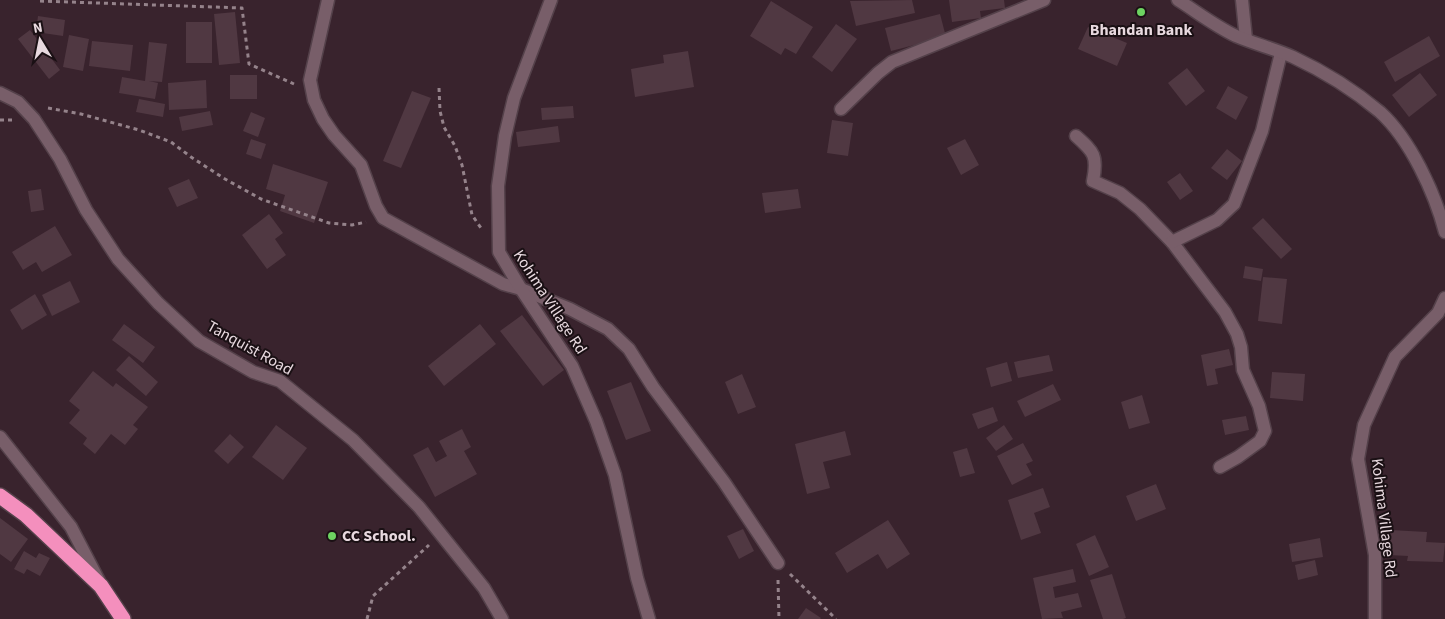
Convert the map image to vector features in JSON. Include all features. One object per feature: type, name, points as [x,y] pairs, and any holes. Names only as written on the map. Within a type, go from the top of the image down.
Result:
[{"type":"highway","points":[[0,496],[26,514],[102,586],[123,619]]},
{"type":"street","points":[[328,0],[310,80],[314,100],[323,119],[334,135],[361,165],[376,206],[383,218],[503,284],[570,309],[608,329],[629,348],[653,387],[701,449],[778,563]]},
{"type":"street","name":"Kohima Village Rd","points":[[551,0],[514,98],[505,136],[498,186],[499,252],[520,290],[572,366],[596,421],[615,475],[637,578],[649,619]]},
{"type":"street","points":[[841,109],[892,62],[1044,0]]},
{"type":"street","points":[[1178,0],[1215,24],[1246,39],[1294,58],[1343,85],[1381,113],[1404,141],[1424,173],[1445,232]]},
{"type":"street","points":[[1242,0],[1246,39]]},
{"type":"street","points":[[1172,242],[1216,220],[1234,204],[1262,131],[1281,52]]},
{"type":"street","name":"Tanquist Road","points":[[0,93],[18,102],[34,119],[60,159],[86,210],[118,259],[158,303],[199,341],[253,372],[280,381],[353,440],[420,507],[484,588],[502,619]]},
{"type":"street","points":[[1076,136],[1091,149],[1095,160],[1093,181],[1120,192],[1140,209],[1172,242],[1225,312],[1236,334],[1241,347],[1243,370],[1259,406],[1264,431],[1260,441],[1220,467]]},
{"type":"street","name":"Kohima Village Rd","points":[[1375,619],[1375,555],[1358,459],[1364,425],[1395,357],[1442,314],[1445,298]]},
{"type":"street","points":[[0,437],[71,527],[102,586]]},
{"type":"path","points":[[40,1],[242,8],[248,64],[296,84]]},
{"type":"path","points":[[439,88],[440,111],[444,128],[455,146],[462,165],[472,216],[499,252]]},
{"type":"path","points":[[18,102],[81,114],[139,130],[171,142],[225,179],[261,199],[329,223],[352,225],[383,218]]},
{"type":"path","points":[[367,619],[373,596],[441,534]]},
{"type":"path","points":[[778,563],[779,619]]},
{"type":"path","points":[[778,563],[836,619]]},
{"type":"building","points":[[912,0],[915,13],[856,26],[850,1]]},
{"type":"building","points":[[949,0],[1004,0],[1005,8],[980,11],[981,18],[952,22]]},
{"type":"building","points":[[771,1],[813,27],[796,54],[785,48],[781,55],[750,36]]},
{"type":"building","points":[[235,12],[240,63],[219,65],[214,14]]},
{"type":"building","points":[[940,14],[946,37],[891,51],[885,28]]},
{"type":"building","points":[[38,16],[65,20],[63,36],[36,32]]},
{"type":"building","points":[[186,22],[212,22],[212,63],[186,63]]},
{"type":"building","points":[[836,24],[857,39],[832,72],[812,57]]},
{"type":"building","points":[[1088,27],[1127,43],[1117,66],[1078,49]]},
{"type":"building","points":[[30,30],[60,70],[49,79],[18,39]]},
{"type":"building","points":[[69,35],[89,39],[83,71],[63,67]]},
{"type":"building","points":[[1429,36],[1440,56],[1395,82],[1384,62]]},
{"type":"building","points":[[92,41],[133,45],[130,71],[89,66]]},
{"type":"building","points":[[149,42],[167,44],[162,82],[149,81],[158,83],[155,99],[119,93],[122,77],[145,81]]},
{"type":"building","points":[[688,51],[694,87],[635,97],[631,69],[664,63],[663,55]]},
{"type":"building","points":[[1187,68],[1205,91],[1186,106],[1168,83]]},
{"type":"building","points":[[1420,73],[1437,95],[1409,117],[1392,95]]},
{"type":"building","points":[[230,75],[257,75],[257,99],[230,99]]},
{"type":"building","points":[[206,80],[207,108],[169,110],[168,83]]},
{"type":"building","points":[[1228,86],[1248,97],[1236,120],[1216,108]]},
{"type":"building","points":[[412,91],[431,98],[401,168],[383,161]]},
{"type":"building","points":[[139,99],[165,104],[163,117],[136,112]]},
{"type":"building","points":[[573,106],[574,118],[542,120],[541,108]]},
{"type":"building","points":[[210,111],[213,125],[182,131],[179,117]]},
{"type":"building","points":[[251,112],[265,118],[258,137],[243,131]]},
{"type":"building","points":[[832,120],[853,123],[848,156],[827,153]]},
{"type":"building","points":[[558,126],[560,142],[518,147],[516,132]]},
{"type":"building","points":[[251,139],[266,144],[261,159],[246,154]]},
{"type":"building","points":[[965,139],[979,165],[961,175],[947,148]]},
{"type":"building","points":[[1227,149],[1242,161],[1227,180],[1211,168]]},
{"type":"building","points":[[273,164],[328,182],[314,223],[280,211],[285,195],[266,189]]},
{"type":"building","points":[[1180,173],[1193,191],[1180,200],[1167,182]]},
{"type":"building","points":[[189,179],[198,198],[177,207],[168,188]]},
{"type":"building","points":[[41,189],[44,210],[31,212],[28,191]]},
{"type":"building","points":[[798,189],[801,208],[765,213],[762,193]]},
{"type":"building","points":[[269,214],[283,233],[275,239],[286,255],[267,269],[242,235]]},
{"type":"building","points":[[1263,218],[1292,249],[1281,259],[1252,228]]},
{"type":"building","points":[[55,226],[72,255],[42,272],[36,262],[23,270],[12,252]]},
{"type":"building","points":[[1245,266],[1263,269],[1261,281],[1243,278]]},
{"type":"building","points":[[1263,277],[1287,279],[1282,324],[1258,321]]},
{"type":"building","points":[[70,281],[80,302],[52,316],[42,295]]},
{"type":"building","points":[[35,294],[47,315],[22,330],[10,310]]},
{"type":"building","points":[[522,315],[564,370],[543,386],[500,331]]},
{"type":"building","points":[[124,324],[155,347],[143,363],[112,340]]},
{"type":"building","points":[[480,324],[496,344],[444,386],[428,366]]},
{"type":"building","points":[[1229,349],[1233,365],[1215,369],[1218,384],[1207,386],[1201,355]]},
{"type":"building","points":[[1049,355],[1053,371],[1018,378],[1014,362]]},
{"type":"building","points":[[129,356],[158,382],[146,396],[116,370]]},
{"type":"building","points":[[1007,362],[1012,381],[991,387],[986,368]]},
{"type":"building","points":[[93,371],[113,387],[116,383],[148,407],[133,425],[138,429],[125,445],[111,434],[95,454],[83,444],[87,438],[69,423],[80,410],[69,401]]},
{"type":"building","points":[[1272,372],[1305,374],[1303,401],[1270,398]]},
{"type":"building","points":[[742,374],[756,407],[738,414],[725,382]]},
{"type":"building","points":[[631,382],[651,431],[626,440],[607,391]]},
{"type":"building","points":[[1053,384],[1061,400],[1025,417],[1017,401]]},
{"type":"building","points":[[1142,395],[1150,423],[1129,429],[1121,402]]},
{"type":"building","points":[[993,407],[998,421],[978,429],[972,414]]},
{"type":"building","points":[[1246,416],[1249,430],[1225,435],[1222,420]]},
{"type":"building","points":[[276,425],[307,448],[283,480],[252,457]]},
{"type":"building","points":[[1004,425],[1013,439],[996,451],[986,438]]},
{"type":"building","points":[[462,429],[471,447],[464,451],[477,474],[435,497],[413,455],[428,447],[436,462],[447,456],[439,441]]},
{"type":"building","points":[[845,431],[851,455],[823,462],[830,488],[807,494],[795,444]]},
{"type":"building","points":[[230,434],[244,447],[228,464],[214,451]]},
{"type":"building","points":[[1023,443],[1033,461],[1026,464],[1032,475],[1012,485],[997,456]]},
{"type":"building","points":[[967,448],[975,473],[960,477],[953,452]]},
{"type":"building","points":[[1156,484],[1166,509],[1136,521],[1126,496]]},
{"type":"building","points":[[1043,488],[1050,507],[1034,513],[1041,533],[1021,540],[1008,500]]},
{"type":"building","points":[[0,518],[28,539],[11,562],[0,554]]},
{"type":"building","points":[[888,520],[910,554],[887,569],[878,554],[847,573],[835,553]]},
{"type":"building","points":[[743,529],[754,551],[739,559],[727,536]]},
{"type":"building","points":[[1390,530],[1427,532],[1426,542],[1445,543],[1443,562],[1407,561],[1408,556],[1389,555]]},
{"type":"building","points":[[1095,535],[1109,567],[1089,576],[1076,544]]},
{"type":"building","points":[[1320,538],[1323,557],[1292,562],[1289,544]]},
{"type":"building","points":[[24,551],[36,558],[39,553],[50,558],[40,576],[27,569],[24,574],[14,569]]},
{"type":"building","points":[[1315,560],[1318,575],[1298,580],[1295,565]]},
{"type":"building","points":[[1073,569],[1076,582],[1053,587],[1055,598],[1078,593],[1082,607],[1061,612],[1063,618],[1042,619],[1033,578]]},
{"type":"building","points":[[1112,574],[1126,618],[1123,619],[1103,619],[1090,580]]},
{"type":"building","points":[[806,608],[821,618],[798,619]]},
{"type":"place","name":"Bhandan Bank","points":[[1141,12]]},
{"type":"place","name":"CC School.","points":[[332,536]]}]
